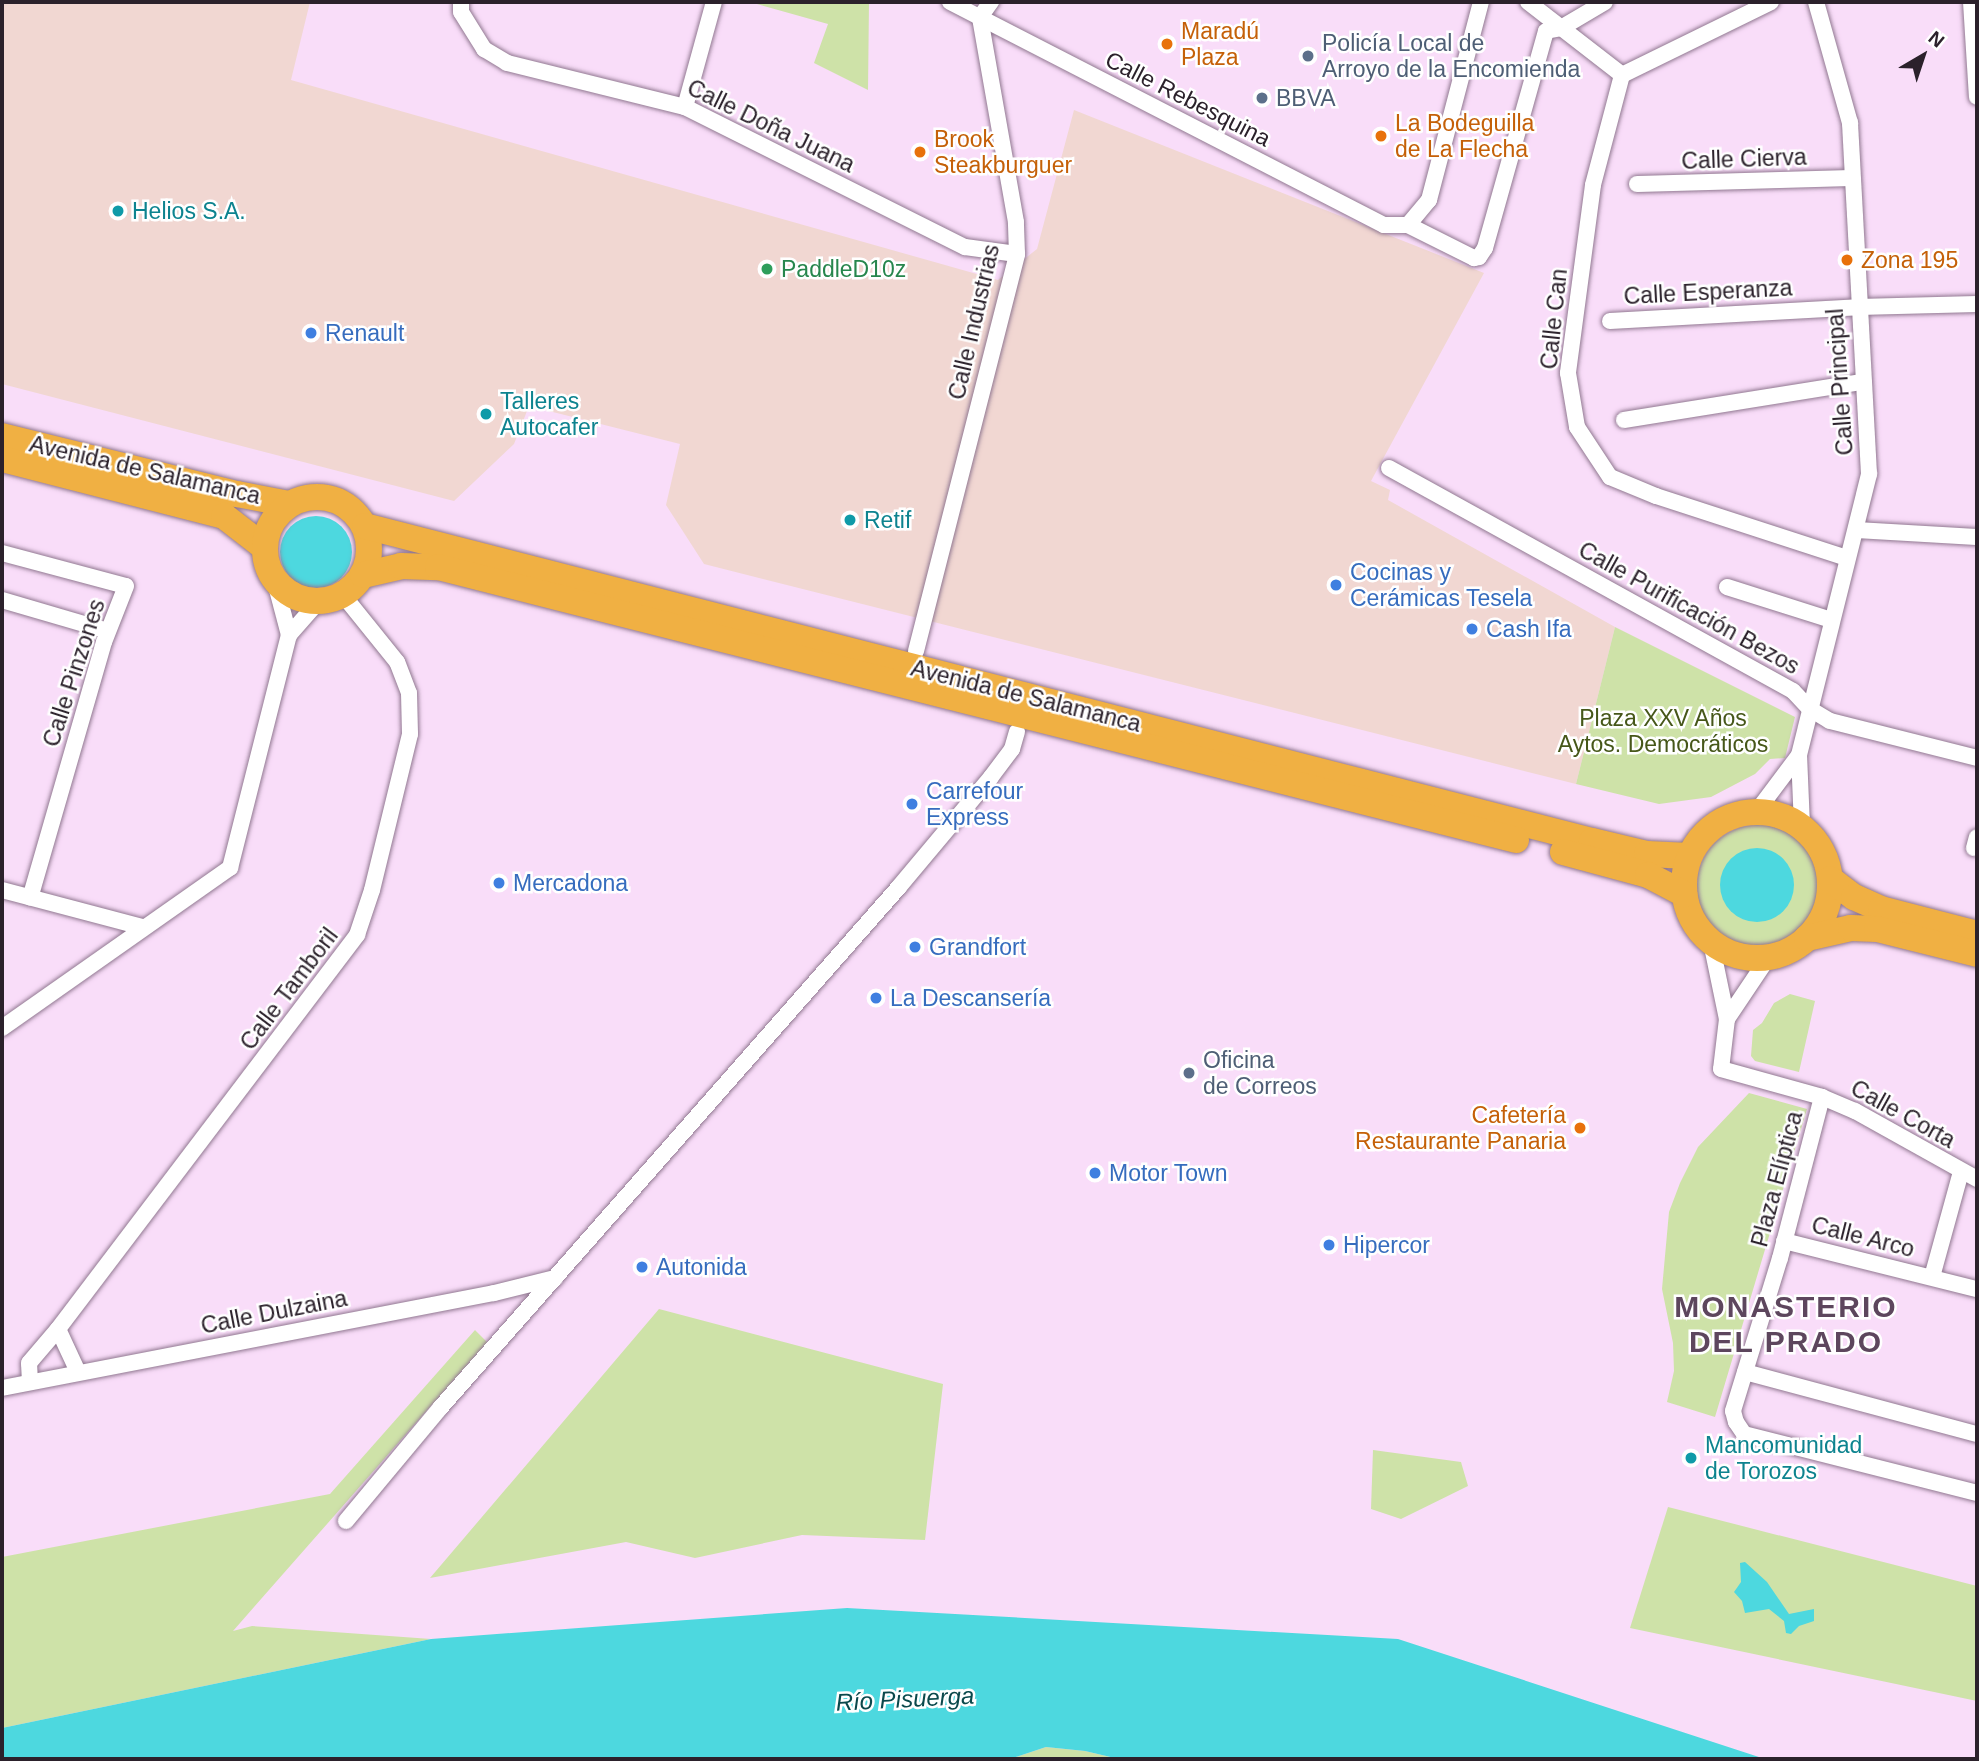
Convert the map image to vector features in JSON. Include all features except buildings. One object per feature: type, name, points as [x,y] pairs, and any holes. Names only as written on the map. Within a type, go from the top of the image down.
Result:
[{"type":"highway","name":"Avenida de Salamanca","points":[[2,436],[237,494],[289,504]]},
{"type":"highway","name":"Avenida de Salamanca","points":[[2,459],[224,516],[264,547]]},
{"type":"highway","points":[[316,496],[341,502],[356,514],[365,526],[370,545],[363,575],[331,598],[296,599],[275,582],[266,563],[264,547],[269,525],[289,504],[316,496]]},
{"type":"highway","name":"Avenida de Salamanca","points":[[365,526],[1592,841],[1647,853],[1689,856]]},
{"type":"highway","name":"Avenida de Salamanca","points":[[363,575],[401,566],[438,567],[1587,858],[1648,875],[1684,894]]},
{"type":"highway","points":[[1757,811],[1801,826],[1817,842],[1827,862],[1830,878],[1827,908],[1807,938],[1787,952],[1768,958],[1736,955],[1711,942],[1694,922],[1684,894],[1689,856],[1705,832],[1731,816],[1757,811]]},
{"type":"highway","points":[[1830,878],[1854,897],[1881,909],[1977,934]]},
{"type":"highway","points":[[1807,938],[1850,928],[1877,929],[1977,954]]},
{"type":"street","name":"Calle Doña Juana","points":[[461,2],[461,12],[484,49],[507,63],[685,107],[965,247],[1017,254]]},
{"type":"street","points":[[685,107],[715,2]]},
{"type":"street","name":"Calle Rebesquina","points":[[950,2],[1384,225],[1408,225],[1449,247],[1479,257],[1485,248],[1546,31],[1561,28]]},
{"type":"street","points":[[980,17],[990,2]]},
{"type":"street","points":[[1408,225],[1429,200],[1481,2]]},
{"type":"street","points":[[1528,2],[1622,75],[1771,2]]},
{"type":"street","points":[[1561,28],[1605,2]]},
{"type":"street","name":"Calle Principal","points":[[1801,826],[1799,755],[1869,474],[1850,124],[1816,2]]},
{"type":"street","points":[[1974,13],[1977,97]]},
{"type":"street","name":"Calle Industrias","points":[[916,651],[1017,254],[1016,222],[980,17]]},
{"type":"street","name":"Calle Can","points":[[1622,75],[1593,185],[1568,373],[1577,427],[1610,477],[1656,496],[1847,558]]},
{"type":"street","name":"Calle Cierva","points":[[1637,184],[1852,178]]},
{"type":"street","name":"Calle Esperanza","points":[[1610,321],[1858,307],[1977,304]]},
{"type":"street","points":[[1624,420],[1862,382]]},
{"type":"street","name":"Calle Purificación Bezos","points":[[1389,468],[1793,691],[1810,709],[1829,721],[1977,758]]},
{"type":"street","points":[[1856,530],[1977,537]]},
{"type":"street","name":"Calle Pinzones","points":[[2,553],[126,586],[108,631],[30,898]]},
{"type":"street","points":[[2,1028],[142,927],[230,868],[289,635],[275,582]]},
{"type":"street","points":[[1727,587],[1831,620]]},
{"type":"street","points":[[289,635],[331,598]]},
{"type":"street","name":"Calle Tamboril","points":[[30,1382],[29,1363],[58,1329],[357,935],[372,890],[410,734],[409,693],[397,662],[331,598]]},
{"type":"street","points":[[2,600],[108,631]]},
{"type":"street","points":[[346,1521],[555,1278],[898,888],[991,777],[1012,749],[1017,732]]},
{"type":"street","name":"Calle Principal","points":[[1757,811],[1799,755]]},
{"type":"street","points":[[2,890],[142,927]]},
{"type":"street","points":[[1711,942],[1727,1019]]},
{"type":"street","points":[[1727,1019],[1768,958]]},
{"type":"street","name":"Plaza Elíptica","points":[[1727,1019],[1721,1069],[1822,1097],[1784,1241],[1732,1411],[1744,1434],[1977,1493]]},
{"type":"street","name":"Calle Corta","points":[[1822,1097],[1855,1111],[1977,1179]]},
{"type":"street","points":[[1932,1278],[1961,1172]]},
{"type":"street","name":"Calle Arco","points":[[1784,1241],[1977,1289]]},
{"type":"street","name":"Calle Dulzaina","points":[[2,1388],[494,1293],[555,1278]]},
{"type":"street","points":[[58,1329],[78,1372]]},
{"type":"street","points":[[1745,1372],[1977,1434]]},
{"type":"shaded area","points":[[2,2],[310,2],[291,80],[998,280],[1037,249],[1074,110],[1484,273],[1371,481],[1390,490],[1388,500],[1615,627],[1576,784],[704,564],[666,505],[680,444],[529,406],[514,444],[454,501],[2,384]]},
{"type":"green space","points":[[750,2],[869,2],[868,90],[814,63],[828,24]]},
{"type":"green space","name":"Plaza XXV Años Aytos. Democráticos","points":[[1615,627],[1795,717],[1785,758],[1770,759],[1755,774],[1711,797],[1659,804],[1576,784]]},
{"type":"green space","points":[[1758,825],[1781,830],[1801,843],[1814,863],[1819,886],[1814,909],[1801,929],[1781,942],[1758,947],[1735,942],[1715,929],[1702,909],[1697,886],[1702,863],[1715,843],[1735,830]]},
{"type":"green space","points":[[1790,994],[1815,1001],[1799,1072],[1755,1061],[1751,1056],[1753,1030],[1762,1023],[1774,1003]]},
{"type":"green space","points":[[1749,1093],[1807,1109],[1715,1417],[1667,1402],[1674,1371],[1673,1343],[1662,1289],[1669,1212],[1698,1147]]},
{"type":"green space","points":[[659,1309],[943,1384],[925,1540],[802,1535],[695,1558],[626,1542],[430,1578]]},
{"type":"green space","points":[[475,1330],[487,1342],[233,1631],[252,1626],[431,1639],[2,1728],[2,1557],[330,1494]]},
{"type":"green space","points":[[1373,1450],[1461,1462],[1468,1486],[1401,1519],[1371,1509]]},
{"type":"green space","points":[[1668,1507],[1977,1586],[1977,1701],[1630,1628]]},
{"type":"green space","points":[[1046,1747],[1085,1751],[1119,1759],[1010,1759]]},
{"type":"water","points":[[316,516],[336,522],[346,532],[352,552],[346,572],[336,582],[316,588],[296,582],[286,572],[280,552],[286,532],[296,522]]},
{"type":"water","points":[[1750,848],[1764,848],[1778,854],[1788,864],[1794,885],[1788,906],[1778,916],[1764,922],[1750,922],[1736,916],[1726,906],[1720,892],[1720,878],[1726,864],[1736,854]]},
{"type":"water","points":[[1745,1562],[1767,1582],[1789,1614],[1814,1609],[1814,1621],[1799,1626],[1791,1634],[1786,1633],[1784,1621],[1769,1609],[1745,1613],[1742,1601],[1734,1592],[1741,1582],[1740,1563]]},
{"type":"water","name":"Río Pisuerga","points":[[847,1608],[1398,1639],[1765,1759],[1119,1759],[1085,1751],[1046,1747],[1010,1759],[2,1759],[2,1728],[431,1639]]},
{"type":"place","name":"Maradú Plaza","points":[[1167,44]]},
{"type":"place","name":"Policía Local de Arroyo de la Encomienda","points":[[1308,56]]},
{"type":"place","name":"BBVA","points":[[1262,98]]},
{"type":"place","name":"La Bodeguilla de La Flecha","points":[[1381,136]]},
{"type":"place","name":"Brook Steakburguer","points":[[920,152]]},
{"type":"place","name":"Helios S.A.","points":[[118,211]]},
{"type":"place","name":"Zona 195","points":[[1847,260]]},
{"type":"place","name":"PaddleD10z","points":[[767,269]]},
{"type":"place","name":"Renault","points":[[311,333]]},
{"type":"place","name":"Talleres Autocafer","points":[[486,414]]},
{"type":"place","name":"Retif","points":[[850,520]]},
{"type":"place","name":"Cocinas y Cerámicas Tesela","points":[[1336,585]]},
{"type":"place","name":"Cash Ifa","points":[[1472,629]]},
{"type":"place","name":"Carrefour Express","points":[[912,804]]},
{"type":"place","name":"Mercadona","points":[[499,883]]},
{"type":"place","name":"Grandfort","points":[[915,947]]},
{"type":"place","name":"La Descansería","points":[[876,998]]},
{"type":"place","name":"Oficina de Correos","points":[[1189,1073]]},
{"type":"place","name":"Cafetería Restaurante Panaria","points":[[1580,1128]]},
{"type":"place","name":"Motor Town","points":[[1095,1173]]},
{"type":"place","name":"Hipercor","points":[[1329,1245]]},
{"type":"place","name":"Autonida","points":[[642,1267]]},
{"type":"place","name":"Mancomunidad de Torozos","points":[[1691,1458]]},
{"type":"district","name":"MONASTERIO DEL PRADO","points":[[1786,1324]]}]
